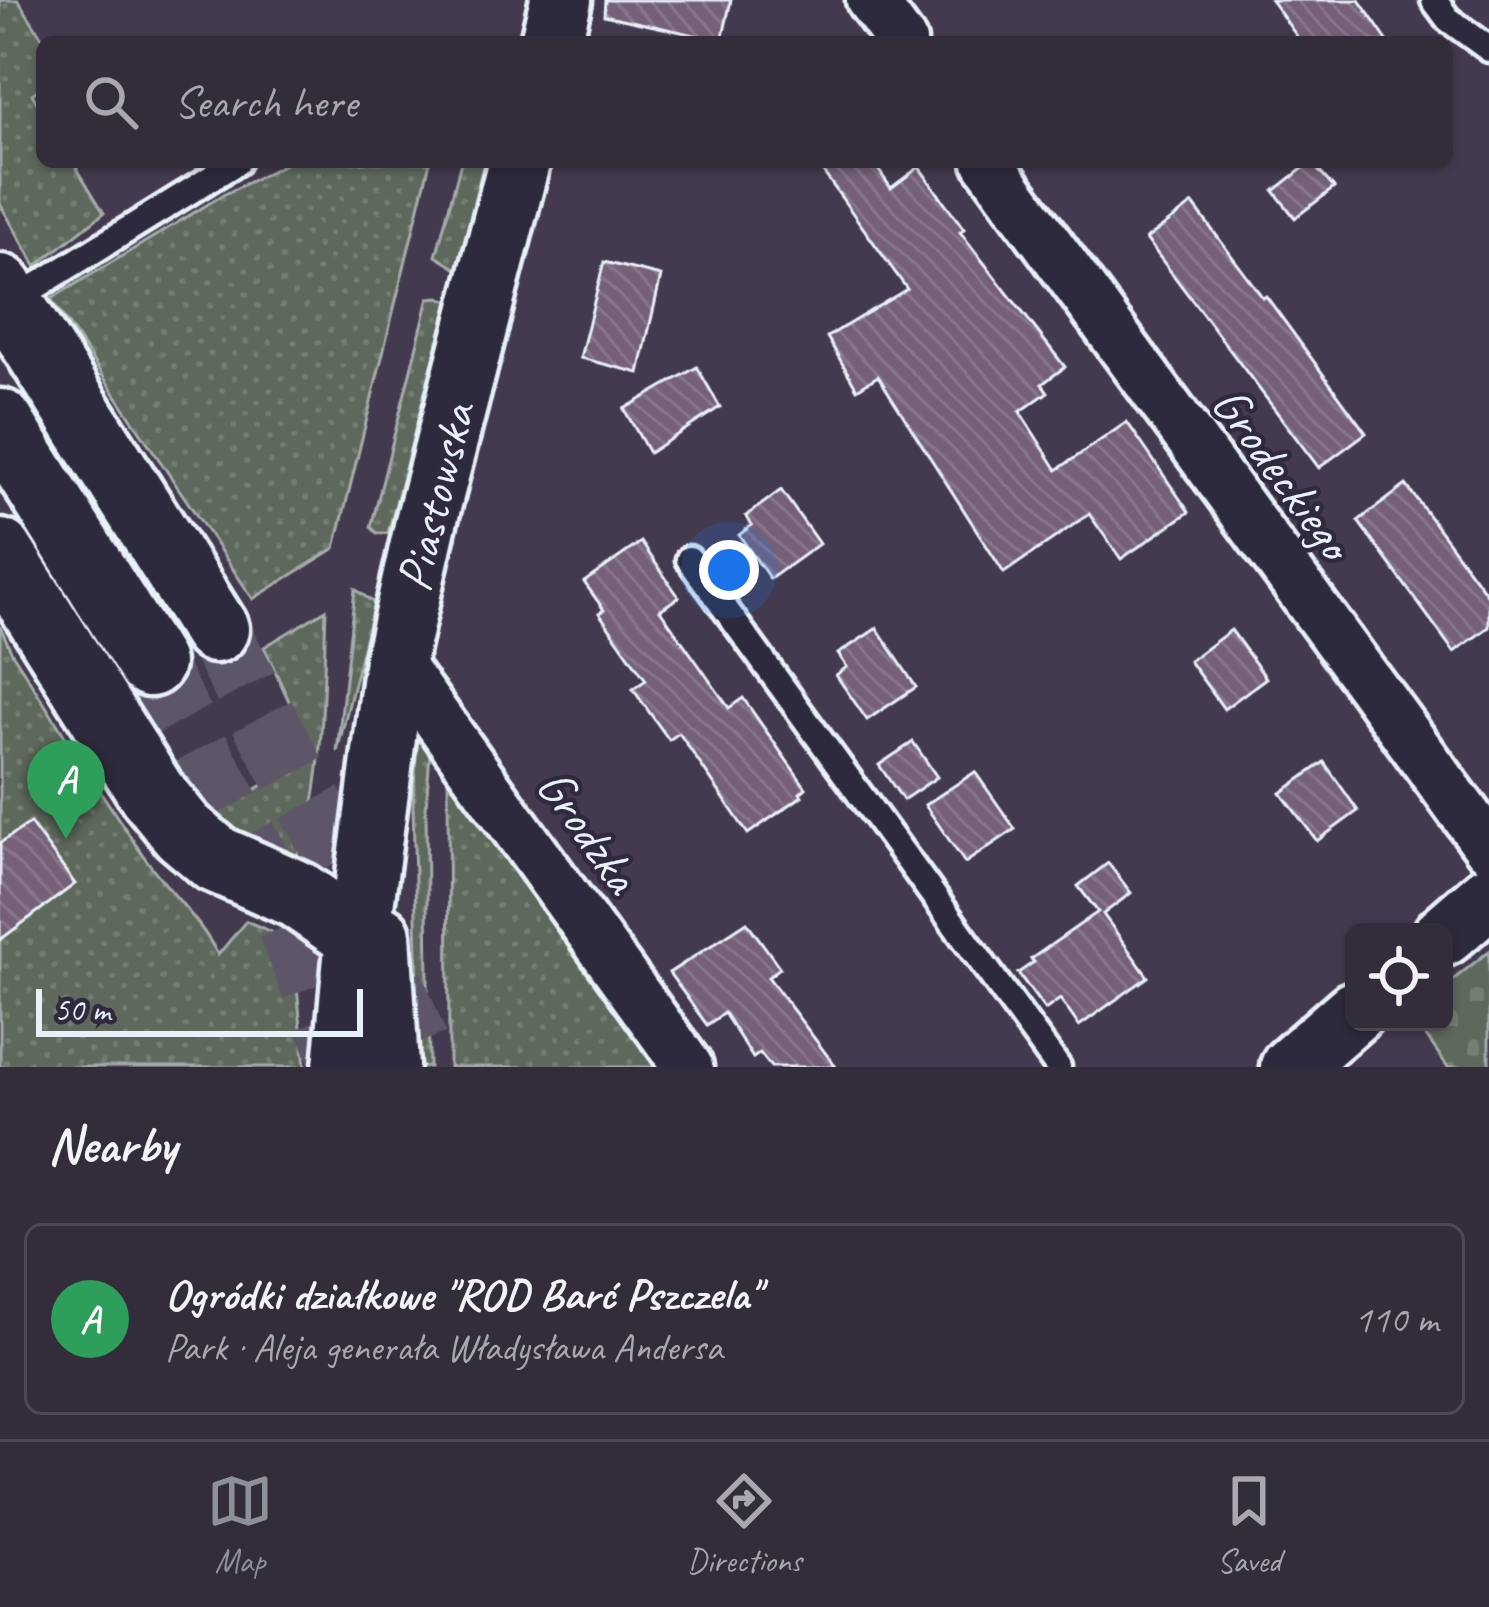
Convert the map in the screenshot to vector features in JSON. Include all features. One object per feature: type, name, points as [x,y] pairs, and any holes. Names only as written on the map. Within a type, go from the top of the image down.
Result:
[{"type":"main road","points":[[4,296],[215,629]]},
{"type":"main road","points":[[0,423],[150,663]]},
{"type":"main road","points":[[0,553],[152,793],[183,831],[216,859],[298,895],[359,937]]},
{"type":"main road","name":"Piastowska","points":[[346,1067],[359,937]]},
{"type":"street","points":[[552,36],[561,0]]},
{"type":"street","points":[[871,0],[898,36]]},
{"type":"street","name":"Piastowska","points":[[359,937],[395,660],[518,168]]},
{"type":"street","name":"Grodeckiego","points":[[992,168],[1489,847]]},
{"type":"street","name":"Grodzka","points":[[395,660],[688,1067]]},
{"type":"street","name":"Piastowska","points":[[373,836],[388,1067]]},
{"type":"street","points":[[1453,926],[1489,896]]},
{"type":"street","points":[[1291,1067],[1345,1020]]},
{"type":"lane","points":[[1434,0],[1448,19],[1489,50]]},
{"type":"lane","points":[[4,296],[228,168]]},
{"type":"lane","points":[[689,560],[1058,1067]]},
{"type":"green space","points":[[0,0],[18,0],[41,36],[36,36],[36,91],[32,94],[36,101],[36,168],[77,168],[104,213],[36,266],[0,204]]},
{"type":"green space","points":[[277,168],[429,168],[335,548],[253,599],[51,299],[223,195]]},
{"type":"green space","points":[[459,168],[482,168],[457,269],[436,256]]},
{"type":"green space","points":[[429,298],[449,301],[388,533],[377,533],[371,527]]},
{"type":"green space","points":[[355,589],[374,603],[337,752]]},
{"type":"green space","points":[[326,610],[316,785],[310,819],[288,868],[199,822],[298,765],[308,742],[264,647]]},
{"type":"green space","points":[[0,626],[12,653],[111,807],[218,955],[246,921],[285,943],[294,957],[305,1067],[0,1067]]},
{"type":"green space","points":[[431,737],[426,809],[429,1067],[420,1067],[413,806],[417,740]]},
{"type":"green space","points":[[448,757],[663,1067],[449,1067]]},
{"type":"green space","points":[[1489,951],[1489,1067],[1448,1067],[1422,1031],[1453,1031],[1453,980]]},
{"type":"building","points":[[605,0],[731,0],[723,36],[699,36],[604,15]]},
{"type":"building","points":[[1271,0],[1359,0],[1384,36],[1297,36]]},
{"type":"building","points":[[820,168],[877,168],[891,188],[920,168],[964,229],[960,232],[1065,367],[1042,384],[1048,392],[1020,412],[1057,470],[1127,422],[1189,512],[1121,559],[1089,514],[1004,573],[878,376],[857,389],[827,337],[907,289]]},
{"type":"building","points":[[1303,168],[1316,168],[1334,188],[1295,218],[1274,191]]},
{"type":"building","points":[[1193,204],[1366,433],[1319,468],[1146,239]]},
{"type":"building","points":[[604,262],[661,276],[639,373],[580,358]]},
{"type":"building","points":[[697,367],[720,407],[649,453],[624,409]]},
{"type":"building","points":[[1406,485],[1489,597],[1489,627],[1454,652],[1358,521]]},
{"type":"building","points":[[781,490],[819,544],[770,579],[739,535],[752,525],[746,516]]},
{"type":"building","points":[[641,542],[679,597],[660,610],[729,708],[743,698],[806,788],[802,796],[748,834],[679,733],[669,740],[633,689],[646,680],[599,613],[604,610],[584,582]]},
{"type":"building","points":[[877,628],[916,687],[867,720],[836,675],[847,667],[838,654]]},
{"type":"building","points":[[1231,630],[1266,678],[1224,709],[1189,661]]},
{"type":"building","points":[[913,742],[937,777],[903,800],[879,765]]},
{"type":"building","points":[[1324,762],[1358,811],[1317,841],[1281,793]]},
{"type":"building","points":[[975,772],[1015,829],[965,863],[925,805]]},
{"type":"building","points":[[30,823],[75,884],[0,940],[0,843]]},
{"type":"building","points":[[1108,863],[1131,893],[1103,914],[1148,977],[1079,1026],[1060,999],[1045,1010],[1018,973],[1098,912],[1078,886]]},
{"type":"building","points":[[747,922],[780,968],[768,977],[836,1067],[771,1067],[760,1053],[753,1058],[724,1013],[707,1025],[669,973]]},
{"type":"tunnel","points":[[215,629],[348,874],[424,1067]]},
{"type":"tunnel","points":[[150,663],[284,911],[346,1067]]},
{"type":"place","name":"Ogródki działkowe \"ROD Barć Pszczela\"","points":[[66,839]]}]
